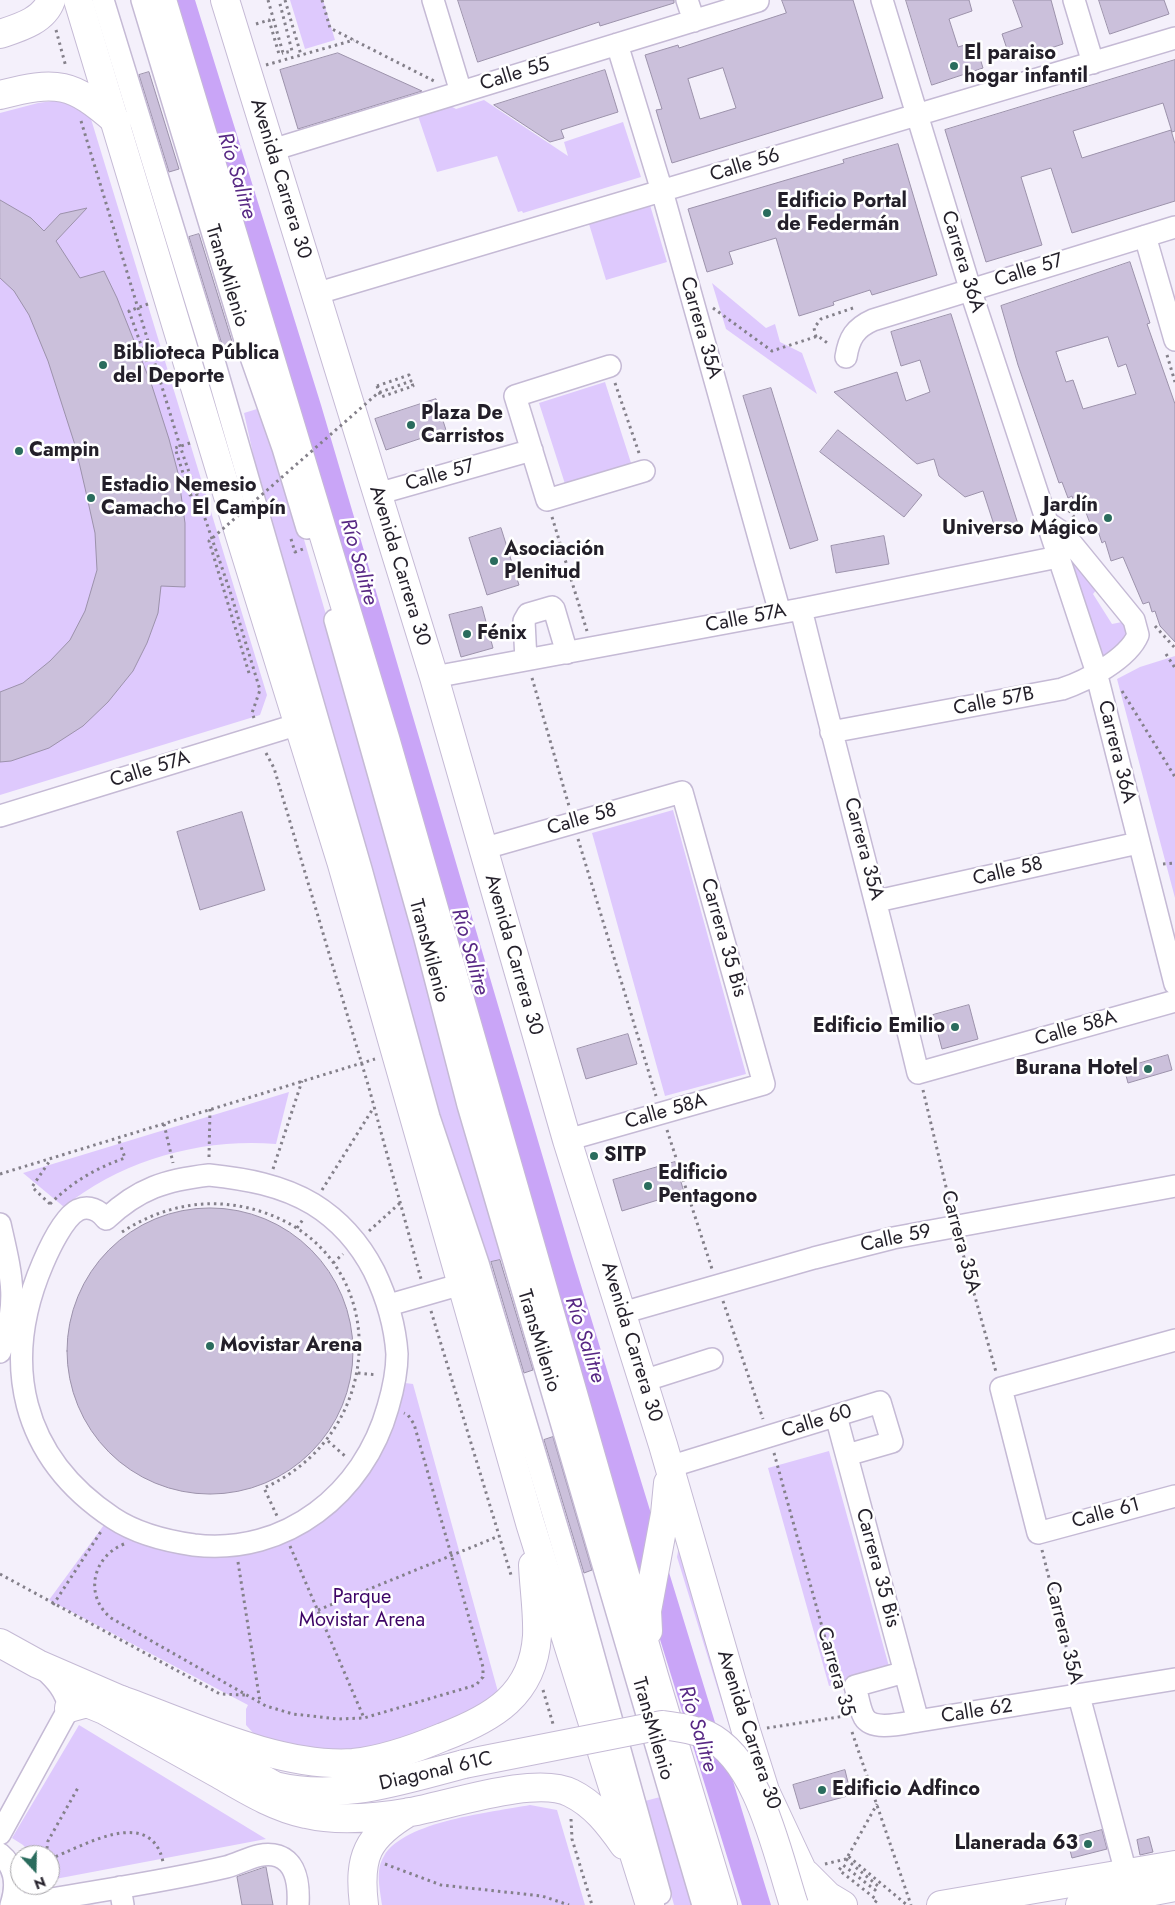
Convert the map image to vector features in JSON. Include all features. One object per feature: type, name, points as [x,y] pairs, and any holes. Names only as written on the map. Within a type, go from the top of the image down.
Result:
[{"type":"main road","points":[[78,0],[117,122],[218,463],[341,861],[530,1523],[650,1905]]},
{"type":"main road","points":[[162,0],[385,738],[654,1676],[723,1905]]},
{"type":"main road","name":"Avenida Carrera 30","points":[[225,0],[434,678],[567,1140],[643,1381],[746,1731],[768,1799],[802,1870],[815,1905]]},
{"type":"main road","points":[[0,34],[32,22],[50,2]]},
{"type":"main road","points":[[0,95],[32,86],[56,86],[71,89],[89,98],[117,122]]},
{"type":"main road","points":[[654,1676],[647,1613],[665,1514],[669,1467]]},
{"type":"main road","points":[[121,1700],[266,1753],[325,1764],[354,1763],[389,1757],[460,1731],[488,1718],[505,1706],[522,1685],[533,1657],[537,1636],[530,1523]]},
{"type":"main road","name":"Diagonal 61C","points":[[0,1643],[38,1664],[121,1700],[258,1778],[275,1786],[298,1792],[350,1791],[464,1764],[662,1725],[687,1729],[706,1735],[728,1751],[746,1770],[762,1808],[794,1905]]},
{"type":"main road","points":[[69,1708],[87,1703],[104,1710],[267,1802],[289,1810],[323,1817],[342,1818],[409,1812],[526,1787],[552,1787],[570,1792],[592,1806],[608,1823],[635,1861]]},
{"type":"main road","points":[[364,1905],[361,1879],[364,1857],[382,1831],[409,1812]]},
{"type":"main road","points":[[1080,1905],[1126,1884],[1175,1865]]},
{"type":"main road","points":[[802,1870],[828,1896],[842,1905]]},
{"type":"main road","points":[[941,1905],[1126,1884],[1175,1887]]},
{"type":"street","name":"TransMilenio","points":[[103,0],[212,354],[362,869],[429,1117],[478,1263],[569,1564],[663,1905]]},
{"type":"street","name":"TransMilenio","points":[[142,0],[245,340],[283,448],[338,628],[424,935],[468,1105],[703,1905]]},
{"type":"street","points":[[433,0],[459,87]]},
{"type":"street","points":[[687,0],[694,21]]},
{"type":"street","name":"Carrera 36A","points":[[882,0],[970,288],[1097,674],[1175,984]]},
{"type":"street","points":[[1074,0],[1093,63]]},
{"type":"street","name":"Calle 55","points":[[272,150],[459,87],[617,44],[758,1]]},
{"type":"street","name":"Calle 56","points":[[315,294],[1175,38]]},
{"type":"street","name":"Carrera 35A","points":[[617,44],[662,191],[780,613]]},
{"type":"street","name":"Calle 57","points":[[846,357],[849,340],[860,326],[872,320],[970,288],[1175,226]]},
{"type":"street","points":[[1145,236],[1171,346]]},
{"type":"street","points":[[610,366],[515,396],[547,500],[644,471]]},
{"type":"street","name":"Calle 57","points":[[376,494],[532,450]]},
{"type":"street","points":[[1048,523],[1063,533],[1134,620],[1144,628]]},
{"type":"street","name":"Calle 57A","points":[[434,678],[801,609],[1058,556]]},
{"type":"street","points":[[526,660],[524,621],[528,614],[552,607],[567,653]]},
{"type":"street","name":"Carrera 35A","points":[[801,609],[831,732],[877,902],[918,1073]]},
{"type":"street","name":"Calle 57B","points":[[831,732],[1062,689],[1097,674],[1128,649],[1144,628]]},
{"type":"street","name":"Calle 57A","points":[[0,816],[299,724]]},
{"type":"street","name":"Calle 58","points":[[482,849],[682,792]]},
{"type":"street","name":"Carrera 35 Bis","points":[[682,792],[764,1084]]},
{"type":"street","name":"Calle 58","points":[[877,902],[1138,843]]},
{"type":"street","name":"Calle 58A","points":[[918,1073],[1175,1001]]},
{"type":"street","name":"Calle 58A","points":[[567,1140],[764,1084]]},
{"type":"street","points":[[209,1175],[268,1184],[313,1204],[335,1220],[356,1242],[370,1265],[389,1305],[397,1356],[395,1377],[385,1418],[373,1448],[361,1469],[346,1488],[314,1515],[284,1531],[235,1545],[209,1546],[168,1540],[127,1526],[111,1517],[75,1487],[46,1453],[28,1418],[20,1386],[19,1343],[28,1302],[38,1273],[67,1220],[76,1211],[89,1208],[98,1210],[106,1219],[137,1194],[176,1179],[209,1175]]},
{"type":"street","name":"Calle 59","points":[[622,1313],[854,1248],[955,1226],[1175,1186]]},
{"type":"street","points":[[0,1224],[14,1293],[12,1315],[0,1352]]},
{"type":"street","points":[[389,1305],[426,1296],[462,1284]]},
{"type":"street","points":[[1038,1533],[1001,1388],[1175,1340]]},
{"type":"street","points":[[643,1381],[712,1359]]},
{"type":"street","name":"Calle 60","points":[[669,1467],[880,1402],[892,1442],[847,1455]]},
{"type":"street","name":"Carrera 35 Bis","points":[[836,1416],[918,1721]]},
{"type":"street","name":"Calle 61","points":[[1038,1533],[1175,1496]]},
{"type":"street","points":[[0,1834],[69,1708],[67,1698],[61,1687],[38,1664]]},
{"type":"street","name":"Calle 62","points":[[905,1672],[855,1686],[864,1717],[869,1722],[876,1725],[918,1721],[1175,1680]]},
{"type":"street","name":"Carrera 35A","points":[[1079,1696],[1126,1884]]},
{"type":"street","points":[[0,1854],[11,1868],[15,1881],[15,1894],[11,1905]]},
{"type":"street","points":[[19,1905],[121,1896],[167,1878],[227,1867],[260,1856],[276,1855],[286,1861],[294,1872],[298,1887],[298,1905]]},
{"type":"path","points":[[268,0],[282,53]]},
{"type":"path","points":[[256,24],[269,20],[279,54],[292,51],[279,0]]},
{"type":"path","points":[[285,0],[301,55]]},
{"type":"path","points":[[322,0],[330,28],[444,86],[459,87]]},
{"type":"path","points":[[50,2],[71,89],[180,446],[230,591],[260,690],[252,713],[264,749],[274,768],[362,1063],[426,1296],[513,1584]]},
{"type":"path","points":[[247,70],[354,40]]},
{"type":"path","points":[[695,307],[708,303],[772,351],[818,336],[846,357]]},
{"type":"path","points":[[148,304],[129,311],[139,345],[152,376],[168,372]]},
{"type":"path","points":[[816,337],[814,328],[821,319],[856,308]]},
{"type":"path","points":[[1171,346],[1175,382]]},
{"type":"path","points":[[610,366],[644,471]]},
{"type":"path","points":[[409,375],[411,381],[413,386],[380,397],[376,386],[409,375]]},
{"type":"path","points":[[259,670],[249,673],[209,541],[378,393],[411,381]]},
{"type":"path","points":[[190,443],[175,448],[180,472],[190,495],[205,491]]},
{"type":"path","points":[[1056,495],[1077,522]]},
{"type":"path","points":[[547,500],[592,648]]},
{"type":"path","points":[[1144,628],[1175,648]]},
{"type":"path","points":[[1166,654],[1175,668]]},
{"type":"path","name":"Carrera 35","points":[[526,660],[573,823],[662,1114],[769,1436],[838,1684]]},
{"type":"path","points":[[1117,684],[1175,777]]},
{"type":"path","points":[[0,1174],[395,1053]]},
{"type":"path","name":"Carrera 35A","points":[[918,1073],[955,1226],[1001,1388]]},
{"type":"path","points":[[268,1184],[302,1081]]},
{"type":"path","points":[[297,1228],[374,1107]]},
{"type":"path","points":[[209,1175],[210,1110]]},
{"type":"path","points":[[164,1124],[176,1179]]},
{"type":"path","points":[[50,1204],[75,1181],[104,1165],[124,1158],[118,1138]]},
{"type":"path","points":[[52,1158],[32,1187],[67,1220]]},
{"type":"path","points":[[106,1219],[116,1236],[138,1221],[168,1209],[198,1203],[228,1204],[260,1210],[297,1228],[314,1243],[333,1263],[349,1292],[357,1320],[360,1354],[356,1384],[345,1414],[328,1441],[305,1464],[281,1481],[264,1488],[364,1718]]},
{"type":"path","points":[[130,1542],[109,1553],[98,1568],[94,1590],[102,1610],[111,1618],[246,1695],[278,1710],[312,1717],[364,1718],[476,1685],[483,1677],[483,1667],[412,1419],[404,1413],[385,1418]]},
{"type":"path","points":[[52,1605],[111,1517]]},
{"type":"path","name":"Carrera 35A","points":[[1038,1533],[1079,1696]]},
{"type":"path","points":[[318,1610],[499,1536]]},
{"type":"path","points":[[235,1545],[260,1702]]},
{"type":"path","points":[[0,1574],[52,1605],[220,1694],[246,1695]]},
{"type":"path","points":[[543,1688],[555,1732]]},
{"type":"path","name":"Carrera 35","points":[[844,1708],[912,1905]]},
{"type":"path","points":[[746,1731],[846,1716]]},
{"type":"path","points":[[47,1845],[80,1786]]},
{"type":"path","points":[[570,1792],[572,1840],[592,1905]]},
{"type":"path","points":[[847,1857],[877,1804]]},
{"type":"path","points":[[60,1855],[115,1834],[133,1831],[142,1834],[156,1844],[162,1857],[167,1878]]},
{"type":"path","points":[[364,1857],[441,1885],[542,1896],[569,1905]]},
{"type":"path","points":[[847,1857],[878,1886],[875,1890],[843,1865],[839,1870],[877,1900],[873,1905]]},
{"type":"path","points":[[847,1857],[907,1905]]},
{"type":"green space","points":[[290,0],[323,0],[335,40],[305,49]]},
{"type":"green space","name":"Estadio Nemesio Camacho El Campín","points":[[74,98],[91,119],[267,695],[260,715],[0,795],[0,113],[38,103]]},
{"type":"green space","points":[[484,100],[568,156],[564,142],[623,122],[641,177],[523,213],[522,211],[518,212],[497,156],[437,172],[418,116],[449,105],[456,109]]},
{"type":"green space","points":[[650,205],[667,262],[606,280],[589,224]]},
{"type":"green space","points":[[712,283],[766,328],[775,324],[780,342],[802,353],[817,394],[726,329]]},
{"type":"green space","points":[[605,382],[632,466],[566,487],[539,403]]},
{"type":"green space","points":[[257,409],[286,478],[382,806],[503,1259],[488,1263],[441,1139],[277,562],[244,413]]},
{"type":"green space","points":[[1066,547],[1097,589],[1093,594],[1112,624],[1122,622],[1129,630],[1127,639],[1103,657]]},
{"type":"green space","points":[[1175,656],[1175,898],[1117,679],[1140,667]]},
{"type":"green space","points":[[673,810],[746,1074],[665,1096],[592,833]]},
{"type":"green space","points":[[289,1092],[276,1144],[219,1145],[191,1149],[164,1156],[111,1176],[64,1207],[23,1173]]},
{"type":"green space","name":"Parque Movistar Arena","points":[[389,1381],[413,1384],[500,1699],[387,1747],[337,1751],[266,1741],[254,1734],[246,1725],[246,1709],[248,1705],[49,1600],[112,1514],[186,1542],[274,1532],[359,1467]]},
{"type":"green space","points":[[829,1451],[890,1670],[829,1686],[768,1468]]},
{"type":"green space","points":[[681,1534],[742,1745],[730,1729],[677,1557]]},
{"type":"green space","points":[[79,1725],[266,1839],[60,1878],[60,1845],[23,1845],[12,1838]]},
{"type":"green space","points":[[664,1796],[695,1905],[674,1905],[645,1801]]},
{"type":"green space","points":[[530,1805],[557,1810],[585,1905],[382,1905],[379,1880],[381,1861],[394,1844],[410,1834],[429,1826],[473,1815]]},
{"type":"water","name":"Río Salitre","points":[[166,0],[195,0],[321,405],[572,1256],[771,1905],[742,1905],[541,1254]]},
{"type":"building","points":[[458,0],[674,0],[674,3],[600,26],[599,22],[478,62]]},
{"type":"building","points":[[782,0],[853,0],[883,98],[672,163],[656,110],[662,109],[645,55],[678,45],[679,48],[786,13]],"holes":[[[723,68],[736,108],[700,119],[688,79]]]},
{"type":"building","points":[[906,0],[969,0],[972,11],[949,19],[958,47],[975,42],[983,68],[932,85]]},
{"type":"building","points":[[1013,0],[1051,0],[1063,44],[1011,61],[1002,34],[1022,27]]},
{"type":"building","points":[[1099,0],[1164,0],[1169,14],[1110,34]]},
{"type":"building","points":[[338,53],[422,91],[298,129],[280,70]]},
{"type":"building","points":[[1175,60],[1175,131],[1172,132],[1163,103],[1073,131],[1082,158],[1171,130],[1175,144],[1175,201],[1072,233],[1051,168],[1021,177],[1042,245],[986,262],[945,130]]},
{"type":"building","points":[[605,70],[618,112],[561,130],[564,138],[550,142],[494,105]]},
{"type":"building","points":[[149,72],[179,169],[169,172],[139,75]]},
{"type":"building","points":[[898,144],[937,275],[872,295],[870,290],[833,302],[834,305],[799,316],[776,238],[729,252],[733,264],[707,272],[688,209],[844,163],[843,160]]},
{"type":"building","name":"Estadio Nemesio Camacho El Campín","points":[[0,200],[31,218],[44,231],[60,214],[87,208],[56,241],[80,278],[104,271],[117,298],[152,386],[178,473],[185,523],[185,587],[161,586],[158,613],[147,643],[133,671],[108,702],[83,726],[49,748],[11,761],[0,762],[0,692],[23,683],[50,661],[70,640],[85,611],[97,570],[95,533],[75,445],[48,361],[29,315],[14,291],[0,278]]},
{"type":"building","points":[[199,234],[234,348],[224,351],[189,237]]},
{"type":"building","points":[[1130,262],[1150,323],[1147,324],[1175,404],[1175,642],[1160,626],[1155,611],[1152,612],[1149,602],[1143,604],[1123,557],[1111,561],[1105,541],[1102,543],[1096,525],[1091,526],[1085,510],[1077,513],[1072,496],[1068,498],[1062,482],[1059,483],[1018,365],[1001,306]],"holes":[[[1108,337],[1118,367],[1126,364],[1136,394],[1083,409],[1073,380],[1066,382],[1056,352]]]},
{"type":"building","points":[[951,314],[1018,524],[996,531],[983,491],[965,497],[939,476],[934,459],[917,464],[834,392],[897,372],[906,401],[930,392],[920,360],[901,366],[891,332]]},
{"type":"building","points":[[771,388],[818,540],[790,549],[743,396]]},
{"type":"building","name":"Plaza De Carristos","points":[[436,399],[446,430],[386,450],[375,419]]},
{"type":"building","points":[[838,430],[922,495],[904,517],[820,452]]},
{"type":"building","name":"Asociación Plenitud","points":[[501,528],[519,585],[487,595],[469,538]]},
{"type":"building","points":[[884,536],[889,564],[836,573],[831,546]]},
{"type":"building","points":[[482,607],[493,648],[461,657],[449,615]]},
{"type":"building","points":[[242,812],[265,890],[200,910],[177,832]]},
{"type":"building","name":"Edificio Emilio","points":[[969,1005],[978,1039],[942,1049],[933,1015]]},
{"type":"building","points":[[628,1034],[637,1064],[586,1079],[577,1049]]},
{"type":"building","name":"Burana Hotel","points":[[1168,1055],[1172,1070],[1128,1083],[1124,1068]]},
{"type":"building","name":"Edificio Pentagono","points":[[675,1162],[684,1192],[622,1211],[613,1180]]},
{"type":"building","name":"Movistar Arena","points":[[196,1208],[224,1208],[265,1218],[301,1240],[321,1260],[343,1296],[351,1323],[353,1351],[351,1379],[343,1406],[321,1442],[301,1462],[265,1484],[252,1488],[224,1494],[196,1494],[155,1484],[119,1462],[99,1442],[77,1406],[73,1393],[67,1365],[67,1337],[77,1296],[99,1260],[119,1240],[155,1218],[168,1214]]},
{"type":"building","points":[[500,1260],[533,1370],[524,1373],[491,1262]]},
{"type":"building","points":[[553,1437],[592,1570],[584,1573],[544,1440]]},
{"type":"building","name":"Edificio Adfinco","points":[[845,1770],[851,1795],[800,1809],[793,1785]]},
{"type":"building","name":"Llanerada 63","points":[[1102,1830],[1107,1849],[1072,1858],[1067,1839]]},
{"type":"building","points":[[1149,1837],[1153,1852],[1140,1855],[1137,1840]]},
{"type":"building","points":[[266,1867],[273,1905],[242,1905],[237,1877]]},
{"type":"place","name":"El paraiso hogar infantil","points":[[954,66]]},
{"type":"place","name":"Edificio Portal de Federmán","points":[[767,213]]},
{"type":"place","name":"Biblioteca Pública del Deporte","points":[[103,365]]},
{"type":"place","name":"Plaza De Carristos","points":[[411,425]]},
{"type":"place","name":"Campin","points":[[19,451]]},
{"type":"place","name":"Estadio Nemesio Camacho El Campín","points":[[91,498]]},
{"type":"place","name":"Jardín Universo Mágico","points":[[1108,518]]},
{"type":"place","name":"Asociación Plenitud","points":[[494,561]]},
{"type":"place","name":"Fénix","points":[[467,634]]},
{"type":"place","name":"Edificio Emilio","points":[[955,1027]]},
{"type":"place","name":"Burana Hotel","points":[[1148,1069]]},
{"type":"place","name":"SITP","points":[[594,1156]]},
{"type":"place","name":"Edificio Pentagono","points":[[648,1186]]},
{"type":"place","name":"Movistar Arena","points":[[210,1346]]},
{"type":"place","name":"Edificio Adfinco","points":[[822,1790]]},
{"type":"place","name":"Llanerada 63","points":[[1088,1844]]}]
